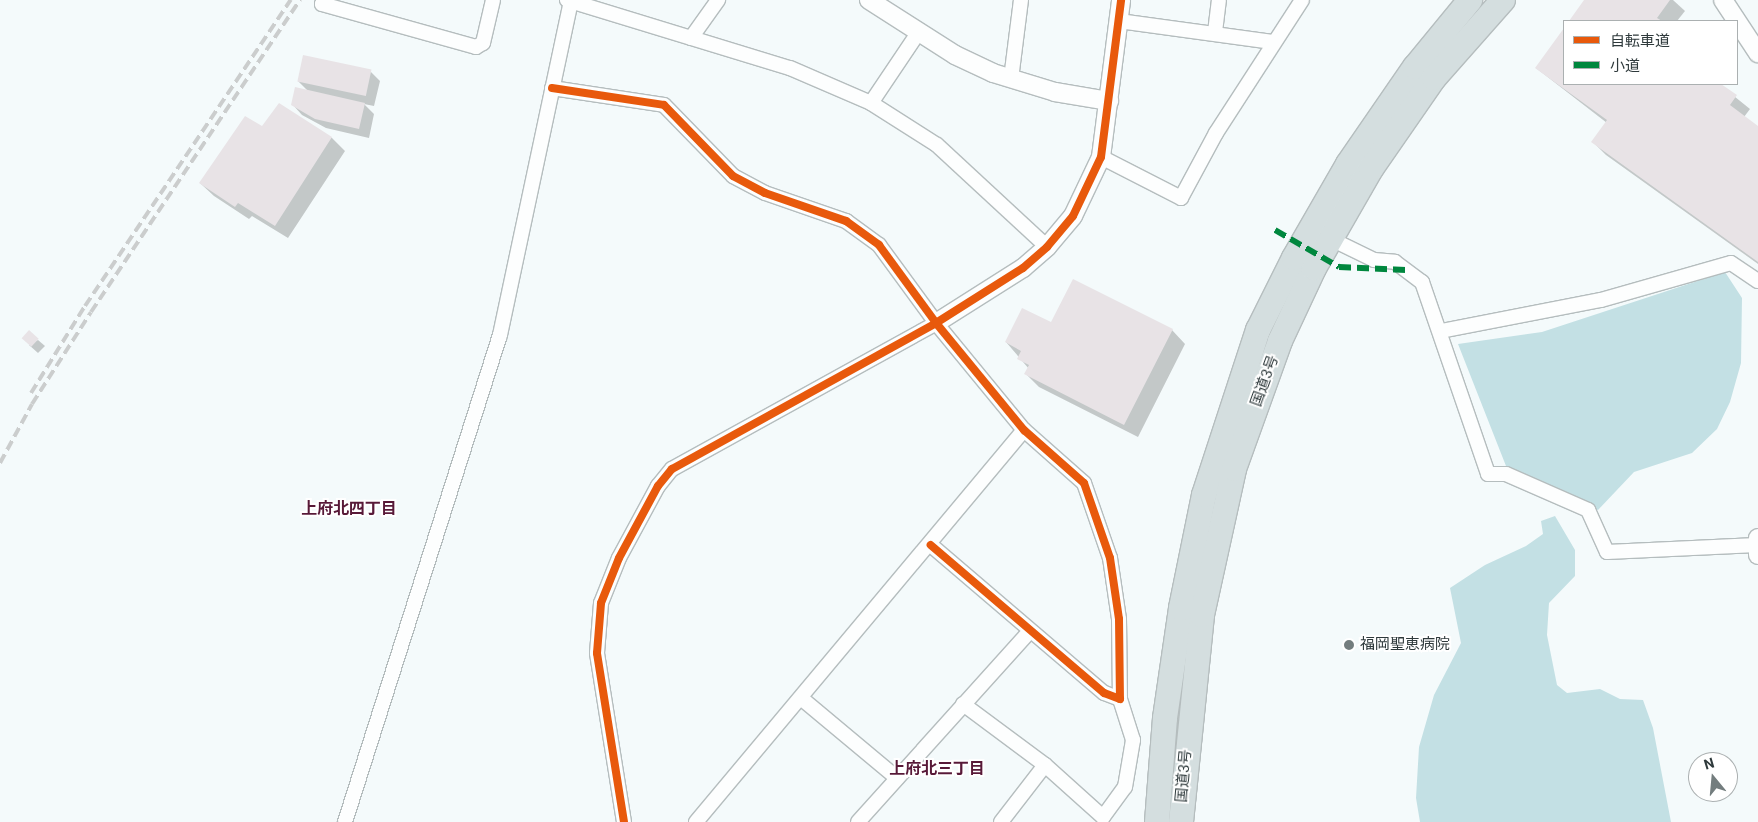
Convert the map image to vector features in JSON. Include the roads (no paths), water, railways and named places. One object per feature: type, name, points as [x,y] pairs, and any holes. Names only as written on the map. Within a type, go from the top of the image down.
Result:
[{"type":"highway","name":"国道3号","points":[[1157,822],[1165,718],[1181,608],[1202,504],[1258,330],[1294,258],[1348,164],[1415,67],[1470,0]]},
{"type":"highway","name":"国道3号","points":[[1181,822],[1202,615],[1234,469],[1280,341],[1331,239],[1371,169],[1434,78],[1503,0]]},
{"type":"street","points":[[325,0],[322,4],[476,47],[484,42],[493,0]]},
{"type":"street","points":[[345,822],[500,335],[569,0],[790,68],[871,103],[936,145],[1048,246]]},
{"type":"street","points":[[691,38],[718,0]]},
{"type":"street","points":[[869,0],[955,55],[1011,79],[1056,92],[1109,101]]},
{"type":"street","points":[[1011,79],[1021,0]]},
{"type":"street","points":[[624,822],[597,653],[601,603],[619,558],[658,486],[672,468],[936,324],[1023,268],[1048,246],[1073,216],[1101,157],[1121,0]]},
{"type":"street","points":[[1215,32],[1219,0]]},
{"type":"street","points":[[1101,157],[1181,198],[1216,133],[1273,42],[1302,0]]},
{"type":"street","points":[[1723,0],[1736,20]]},
{"type":"street","points":[[1119,21],[1215,32],[1273,42]]},
{"type":"street","points":[[1738,22],[1758,52]]},
{"type":"street","points":[[871,103],[918,33]]},
{"type":"street","points":[[552,88],[664,105],[733,176],[765,193],[846,221],[864,232],[879,245],[936,324],[1024,430],[1084,483],[1110,558],[1119,619],[1120,699],[1134,740],[1125,787],[1103,817],[1044,765],[963,704]]},
{"type":"street","points":[[1331,239],[1374,260],[1395,262],[1422,282],[1441,331],[1488,474],[1506,474],[1588,510],[1607,552],[1758,545]]},
{"type":"street","points":[[1441,331],[1601,300],[1731,263],[1758,282]]},
{"type":"street","points":[[696,822],[931,546],[1024,430]]},
{"type":"street","points":[[1758,538],[1758,555]]},
{"type":"street","points":[[931,546],[1029,632],[1104,693],[1120,699]]},
{"type":"street","points":[[858,822],[1029,632]]},
{"type":"street","points":[[801,698],[897,778]]},
{"type":"street","points":[[1001,822],[1044,765]]},
{"type":"railway","points":[[31,393],[85,306],[291,0]]},
{"type":"railway","points":[[0,463],[32,404],[91,312],[300,0]]},
{"type":"place","name":"福岡聖恵病院","points":[[1349,645]]},
{"type":"district","name":"上府北四丁目","points":[[349,509]]},
{"type":"district","name":"上府北三丁目","points":[[937,769]]}]
